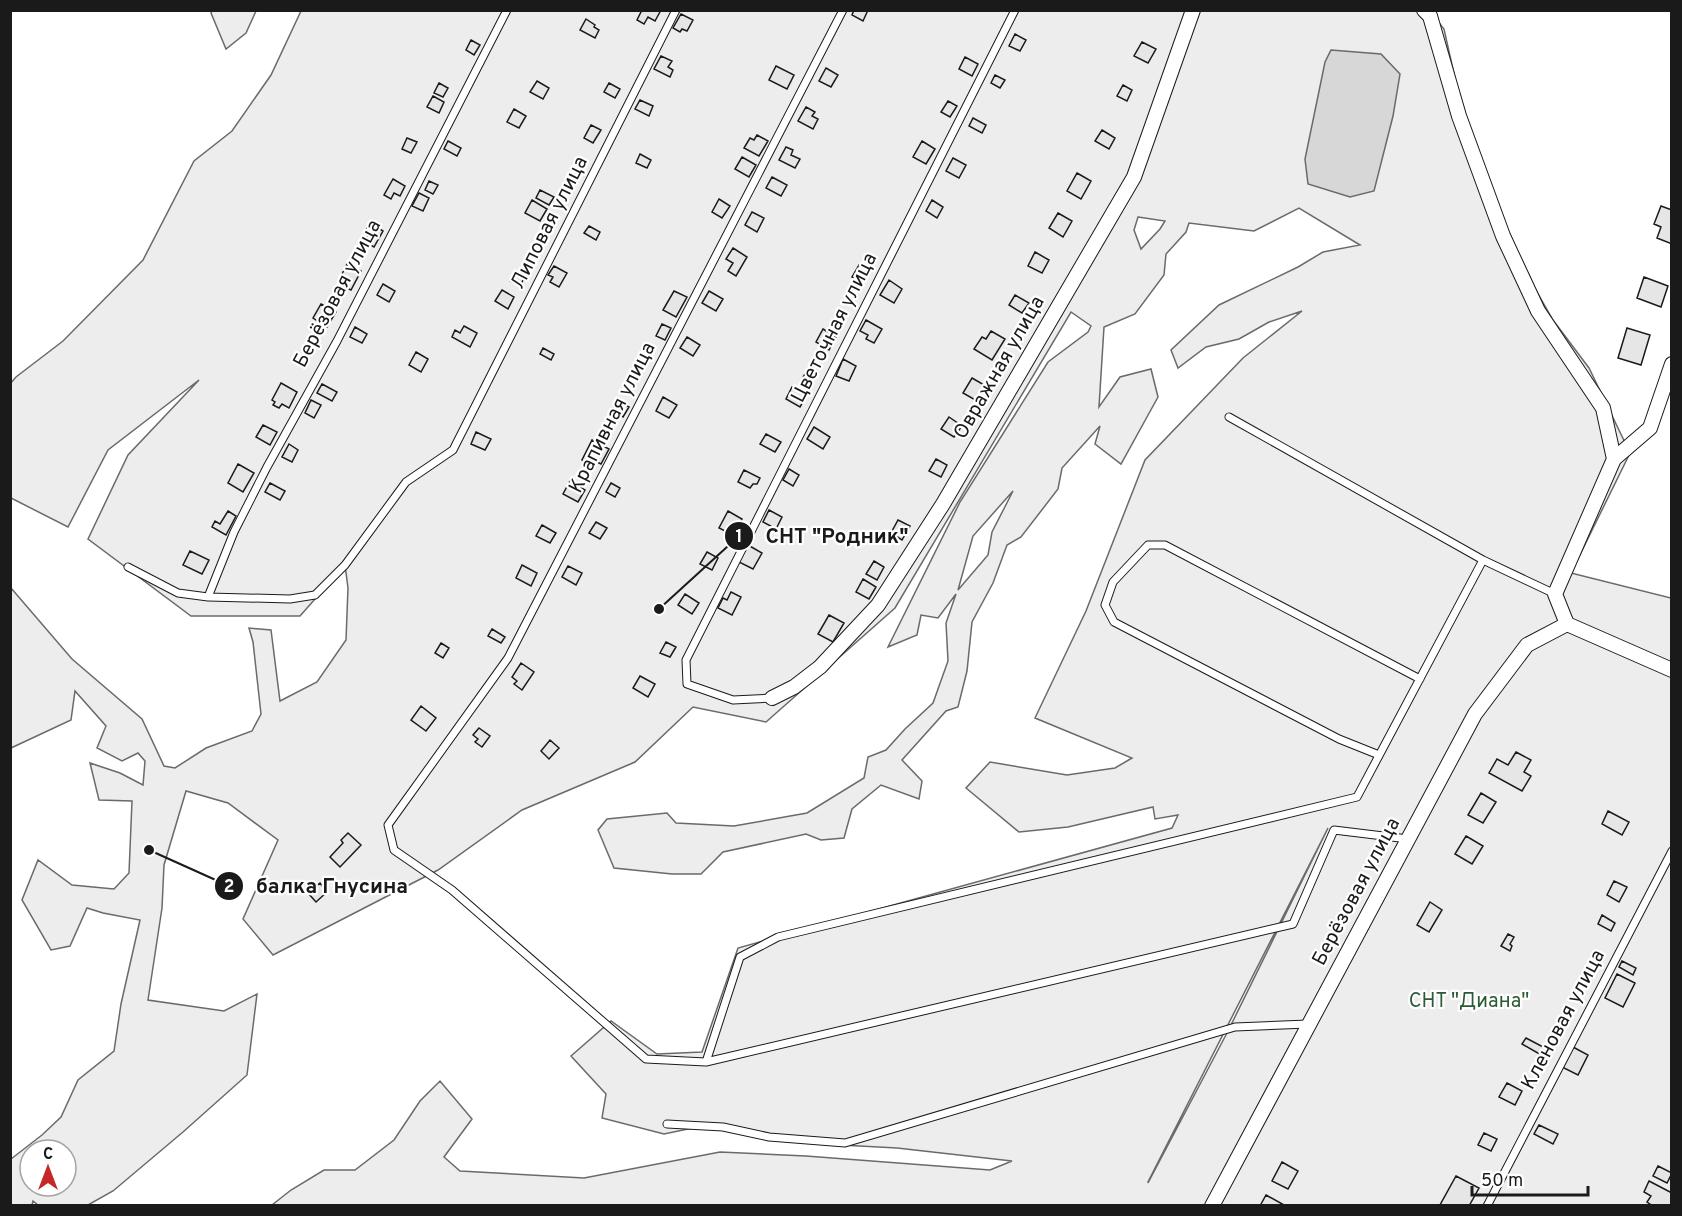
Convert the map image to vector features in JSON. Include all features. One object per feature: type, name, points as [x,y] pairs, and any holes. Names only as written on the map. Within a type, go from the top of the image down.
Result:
[{"type":"street","name":"Овражная улица","points":[[772,698],[794,687],[820,667],[878,605],[943,504],[1134,177],[1193,10]]},
{"type":"street","points":[[1428,12],[1459,116],[1503,236],[1538,311],[1603,408],[1614,459]]},
{"type":"street","points":[[1671,364],[1650,428],[1614,459],[1555,594],[1567,624],[1671,670]]},
{"type":"street","name":"Берёзовая улица","points":[[1212,1206],[1475,714],[1527,645],[1567,624]]},
{"type":"lane","name":"Берёзовая улица","points":[[208,597],[234,532],[337,341],[507,10]]},
{"type":"lane","name":"Липовая улица","points":[[208,597],[290,599],[315,595],[345,565],[406,482],[453,450],[676,10]]},
{"type":"lane","name":"Крапивная улица","points":[[706,1062],[646,1059],[452,890],[394,850],[388,825],[508,658],[843,10]]},
{"type":"lane","name":"Цветочная улица","points":[[772,698],[733,700],[687,684],[686,660],[1015,10]]},
{"type":"lane","points":[[1229,417],[1483,560],[1555,594]]},
{"type":"lane","points":[[1379,755],[1339,739],[1114,622],[1106,605],[1113,582],[1148,545],[1165,544],[1420,679]]},
{"type":"lane","points":[[706,1062],[740,957],[778,937],[1357,797],[1483,560]]},
{"type":"lane","points":[[128,567],[178,593],[208,597]]},
{"type":"lane","points":[[706,1062],[1293,924],[1334,830],[1408,839]]},
{"type":"lane","name":"Кленовая улица","points":[[1487,1206],[1671,851]]},
{"type":"lane","points":[[667,1124],[723,1127],[770,1137],[845,1143],[1235,1027],[1308,1024]]},
{"type":"shaded area","points":[[212,10],[256,11],[246,33],[226,49],[211,13]]},
{"type":"shaded area","points":[[301,11],[1430,11],[1444,29],[1463,114],[1517,257],[1553,320],[1589,368],[1630,453],[1571,573],[1671,598],[1671,1205],[272,1205],[291,1190],[324,1170],[355,1170],[394,1140],[420,1101],[440,1081],[472,1119],[444,1157],[460,1171],[584,1178],[720,1152],[990,1170],[1012,1161],[897,1148],[822,1144],[707,1125],[664,1134],[602,1118],[606,1094],[571,1056],[611,1021],[657,1054],[702,1052],[738,948],[1172,828],[1178,815],[1155,819],[1153,807],[1068,827],[1019,832],[966,788],[990,762],[1067,775],[1115,768],[1132,758],[1035,718],[1086,611],[1145,460],[1243,358],[1302,311],[1269,322],[1239,339],[1206,347],[1178,368],[1171,350],[1219,305],[1298,267],[1323,252],[1360,245],[1299,208],[1254,231],[1189,223],[1186,232],[1166,254],[1164,275],[1135,314],[1104,327],[1099,407],[1120,377],[1151,369],[1158,397],[1121,464],[1095,444],[1100,426],[1062,468],[1058,489],[1021,537],[1007,545],[993,583],[972,622],[967,671],[958,707],[946,711],[902,760],[922,781],[919,799],[881,785],[852,809],[844,838],[821,840],[806,834],[723,852],[701,874],[672,874],[614,868],[598,830],[607,819],[667,813],[676,823],[734,826],[807,813],[864,778],[868,757],[886,750],[933,703],[948,661],[946,623],[956,594],[938,618],[921,615],[917,635],[888,647],[960,502],[1048,362],[1088,332],[1091,326],[1071,312],[895,608],[766,722],[693,707],[635,762],[522,810],[438,870],[273,955],[243,919],[278,840],[228,803],[186,791],[164,865],[162,908],[148,1000],[224,1011],[257,994],[247,1075],[113,1191],[88,1205],[38,1205],[33,1201],[32,1205],[11,1205],[11,1159],[18,1154],[18,1198],[78,1198],[78,1138],[38,1138],[61,1117],[78,1080],[114,1051],[121,1004],[140,920],[87,908],[70,946],[51,950],[22,900],[38,860],[72,885],[114,889],[129,873],[132,801],[99,800],[90,763],[120,773],[143,785],[145,761],[138,753],[122,761],[97,748],[106,726],[75,691],[71,720],[11,748],[11,588],[72,659],[142,719],[164,766],[175,768],[206,748],[252,731],[261,714],[253,642],[249,628],[271,630],[280,701],[317,682],[346,640],[348,588],[345,565],[300,616],[191,616],[88,539],[128,455],[199,380],[108,450],[68,527],[11,498],[10,384],[63,341],[143,260],[194,161],[232,131],[271,75]],"holes":[[[1138,217],[1165,221],[1141,249],[1134,230]],[[1013,491],[992,532],[988,555],[958,590],[973,536]],[[1328,828],[1228,1031],[1148,1183],[1148,1182]]]},
{"type":"shaded area","points":[[1331,50],[1381,54],[1400,74],[1393,116],[1374,191],[1350,197],[1308,184],[1305,159],[1325,62]]},
{"type":"building","points":[[642,10],[661,10],[655,21],[648,17],[644,24],[637,20]]},
{"type":"building","points":[[854,10],[868,10],[863,21],[852,15]]},
{"type":"building","points":[[681,14],[693,20],[687,31],[682,29],[680,32],[673,28]]},
{"type":"building","points":[[586,19],[599,30],[595,38],[580,30]]},
{"type":"building","points":[[1015,34],[1026,40],[1020,51],[1009,46]]},
{"type":"building","points":[[471,40],[480,45],[474,55],[466,50]]},
{"type":"building","points":[[1142,42],[1156,49],[1148,63],[1134,56]]},
{"type":"building","points":[[661,56],[672,61],[668,67],[673,70],[670,77],[654,69]]},
{"type":"building","points":[[965,57],[978,64],[972,76],[959,69]]},
{"type":"building","points":[[776,66],[794,75],[787,89],[769,80]]},
{"type":"building","points":[[826,68],[838,75],[831,87],[819,81]]},
{"type":"building","points":[[995,75],[1005,80],[1000,88],[991,83]]},
{"type":"building","points":[[537,81],[549,88],[543,99],[530,92]]},
{"type":"building","points":[[439,83],[448,88],[443,97],[434,93]]},
{"type":"building","points":[[609,83],[620,89],[615,98],[604,92]]},
{"type":"building","points":[[1123,85],[1132,90],[1127,101],[1117,96]]},
{"type":"building","points":[[433,96],[444,102],[439,113],[427,107]]},
{"type":"building","points":[[640,100],[653,106],[649,116],[635,109]]},
{"type":"building","points":[[948,101],[957,106],[950,117],[941,112]]},
{"type":"building","points":[[806,107],[815,112],[812,116],[818,119],[813,129],[798,121]]},
{"type":"building","points":[[514,109],[526,116],[519,128],[507,122]]},
{"type":"building","points":[[973,118],[986,125],[982,133],[969,126]]},
{"type":"building","points":[[591,125],[601,130],[593,143],[584,138]]},
{"type":"building","points":[[1102,130],[1115,138],[1109,149],[1095,141]]},
{"type":"building","points":[[757,135],[768,141],[759,156],[744,148],[750,138],[754,140]]},
{"type":"building","points":[[407,138],[417,142],[411,153],[402,149]]},
{"type":"building","points":[[448,141],[461,148],[457,156],[444,149]]},
{"type":"building","points":[[922,141],[935,149],[926,164],[913,157]]},
{"type":"building","points":[[786,147],[793,150],[791,155],[800,159],[795,168],[779,160]]},
{"type":"building","points":[[640,154],[651,160],[647,168],[636,163]]},
{"type":"building","points":[[742,157],[756,165],[749,177],[735,169]]},
{"type":"building","points":[[953,158],[966,165],[959,178],[946,171]]},
{"type":"building","points":[[1077,173],[1091,181],[1081,199],[1067,191]]},
{"type":"building","points":[[772,177],[787,185],[781,196],[766,188]]},
{"type":"building","points":[[393,179],[405,186],[400,196],[394,193],[391,199],[384,195]]},
{"type":"building","points":[[429,181],[438,185],[433,194],[425,190]]},
{"type":"building","points":[[540,190],[554,197],[549,205],[536,198]]},
{"type":"building","points":[[419,193],[429,198],[423,211],[412,206]]},
{"type":"building","points":[[719,199],[730,206],[722,218],[712,212]]},
{"type":"building","points":[[532,200],[547,209],[540,221],[525,213]]},
{"type":"building","points":[[932,200],[943,207],[937,218],[926,211]]},
{"type":"building","points":[[1661,206],[1672,210],[1672,244],[1657,238],[1661,227],[1654,224]]},
{"type":"building","points":[[752,212],[764,218],[757,232],[745,225]]},
{"type":"building","points":[[1058,213],[1072,221],[1063,237],[1049,228]]},
{"type":"building","points":[[370,223],[383,231],[374,247],[365,242],[368,235],[364,233]]},
{"type":"building","points":[[589,226],[600,232],[596,240],[584,233]]},
{"type":"building","points":[[733,248],[747,257],[736,276],[728,271],[733,263],[726,259]]},
{"type":"building","points":[[1035,252],[1049,260],[1042,273],[1028,266]]},
{"type":"building","points":[[347,264],[361,271],[351,290],[342,286],[346,278],[341,276]]},
{"type":"building","points":[[859,265],[868,270],[861,283],[852,277]]},
{"type":"building","points":[[554,266],[567,273],[559,287],[550,282],[553,277],[548,275]]},
{"type":"building","points":[[514,273],[524,278],[520,286],[510,281]]},
{"type":"building","points":[[1644,277],[1668,286],[1661,307],[1637,298]]},
{"type":"building","points":[[889,280],[902,289],[894,303],[880,295]]},
{"type":"building","points":[[383,284],[395,291],[389,302],[377,295]]},
{"type":"building","points":[[502,290],[514,297],[508,309],[495,301]]},
{"type":"building","points":[[674,291],[687,297],[676,317],[663,310]]},
{"type":"building","points":[[709,291],[723,299],[716,311],[702,303]]},
{"type":"building","points":[[1015,295],[1029,303],[1022,313],[1009,305]]},
{"type":"building","points":[[321,304],[336,312],[327,327],[324,325],[322,328],[313,318]]},
{"type":"building","points":[[866,320],[882,329],[874,343],[866,339],[868,335],[860,331]]},
{"type":"building","points":[[662,324],[671,328],[665,340],[656,336]]},
{"type":"building","points":[[464,326],[477,333],[470,347],[452,337],[455,330],[460,333]]},
{"type":"building","points":[[355,327],[367,334],[362,343],[350,337]]},
{"type":"building","points":[[1627,328],[1650,335],[1641,365],[1618,358]]},
{"type":"building","points":[[823,329],[836,337],[829,350],[816,342]]},
{"type":"building","points":[[991,331],[1005,339],[992,360],[974,349],[982,337],[986,339]]},
{"type":"building","points":[[687,337],[700,345],[693,356],[680,348]]},
{"type":"building","points":[[543,348],[554,354],[551,360],[540,354]]},
{"type":"building","points":[[416,352],[428,359],[421,372],[409,365]]},
{"type":"building","points":[[843,359],[856,366],[849,381],[836,376]]},
{"type":"building","points":[[806,372],[812,375],[809,380],[813,382],[810,388],[800,383]]},
{"type":"building","points":[[972,378],[986,386],[977,401],[963,393]]},
{"type":"building","points":[[281,383],[297,392],[289,408],[282,404],[279,408],[273,405],[275,402],[272,400]]},
{"type":"building","points":[[322,384],[337,392],[332,401],[317,393]]},
{"type":"building","points":[[792,387],[807,395],[800,407],[786,399]]},
{"type":"building","points":[[663,397],[677,405],[669,418],[656,411]]},
{"type":"building","points":[[311,400],[321,405],[314,418],[305,413]]},
{"type":"building","points":[[618,401],[629,407],[623,417],[612,410]]},
{"type":"building","points":[[949,417],[962,426],[954,437],[941,429]]},
{"type":"building","points":[[263,425],[277,432],[270,445],[256,437]]},
{"type":"building","points":[[814,427],[830,437],[823,449],[807,439]]},
{"type":"building","points":[[476,432],[491,439],[485,450],[471,444]]},
{"type":"building","points":[[766,434],[781,442],[775,452],[760,444]]},
{"type":"building","points":[[592,440],[609,449],[601,464],[595,461],[592,465],[582,460]]},
{"type":"building","points":[[289,444],[298,450],[292,462],[282,457]]},
{"type":"building","points":[[936,459],[947,465],[941,477],[929,471]]},
{"type":"building","points":[[238,464],[254,473],[243,492],[228,483]]},
{"type":"building","points":[[789,469],[799,475],[793,486],[783,480]]},
{"type":"building","points":[[744,470],[760,478],[757,484],[753,484],[750,488],[738,482]]},
{"type":"building","points":[[570,481],[585,490],[578,502],[563,494]]},
{"type":"building","points":[[270,483],[285,491],[280,500],[265,492]]},
{"type":"building","points":[[611,483],[620,488],[615,497],[606,492]]},
{"type":"building","points":[[769,510],[782,517],[776,529],[763,522]]},
{"type":"building","points":[[228,511],[236,516],[226,535],[212,527],[215,521],[220,524]]},
{"type":"building","points":[[728,511],[742,519],[733,535],[719,528]]},
{"type":"building","points":[[898,520],[910,526],[902,540],[891,533]]},
{"type":"building","points":[[596,522],[607,528],[600,539],[589,533]]},
{"type":"building","points":[[542,525],[556,533],[550,543],[536,536]]},
{"type":"building","points":[[748,545],[762,553],[753,569],[739,562]]},
{"type":"building","points":[[190,551],[209,560],[202,574],[183,565]]},
{"type":"building","points":[[707,552],[718,558],[712,570],[700,564]]},
{"type":"building","points":[[874,561],[884,567],[877,580],[866,574]]},
{"type":"building","points":[[522,565],[537,573],[531,586],[516,578]]},
{"type":"building","points":[[568,566],[582,573],[576,585],[562,577]]},
{"type":"building","points":[[863,579],[876,587],[869,599],[856,592]]},
{"type":"building","points":[[731,592],[741,597],[732,615],[718,608],[723,598],[727,600]]},
{"type":"building","points":[[685,594],[699,603],[692,614],[678,605]]},
{"type":"building","points":[[829,615],[844,623],[833,642],[818,634]]},
{"type":"building","points":[[492,629],[505,637],[501,643],[488,636]]},
{"type":"building","points":[[666,642],[676,647],[670,657],[660,653]]},
{"type":"building","points":[[441,643],[449,648],[443,658],[435,653]]},
{"type":"building","points":[[521,663],[534,672],[522,690],[514,684],[517,681],[512,677]]},
{"type":"building","points":[[640,676],[655,684],[648,697],[633,688]]},
{"type":"building","points":[[421,706],[436,718],[426,731],[411,720]]},
{"type":"building","points":[[479,728],[490,736],[482,747],[475,742],[478,739],[473,735]]},
{"type":"building","points":[[550,740],[559,748],[549,759],[541,751]]},
{"type":"building","points":[[1516,752],[1531,760],[1524,772],[1531,776],[1522,791],[1489,773],[1497,759],[1508,765]]},
{"type":"building","points":[[1481,793],[1496,802],[1483,823],[1468,815]]},
{"type":"building","points":[[1608,811],[1629,822],[1622,835],[1602,824]]},
{"type":"building","points":[[348,833],[361,845],[340,867],[330,857],[343,843],[341,840]]},
{"type":"building","points":[[1466,836],[1483,846],[1472,864],[1455,854]]},
{"type":"building","points":[[1614,881],[1627,887],[1619,902],[1607,895]]},
{"type":"building","points":[[320,883],[327,892],[316,902],[308,893]]},
{"type":"building","points":[[1430,902],[1442,910],[1429,932],[1417,925]]},
{"type":"building","points":[[1602,915],[1615,923],[1611,931],[1598,924]]},
{"type":"building","points":[[1508,934],[1514,937],[1510,944],[1512,946],[1510,951],[1501,946]]},
{"type":"building","points":[[1622,961],[1636,968],[1633,975],[1619,967]]},
{"type":"building","points":[[1617,974],[1635,983],[1623,1007],[1605,998]]},
{"type":"building","points":[[1526,1038],[1547,1049],[1543,1056],[1522,1044]]},
{"type":"building","points":[[1573,1047],[1588,1055],[1578,1075],[1562,1067]]},
{"type":"building","points":[[1507,1083],[1522,1091],[1515,1105],[1499,1097]]},
{"type":"building","points":[[1539,1125],[1558,1134],[1553,1144],[1534,1134]]},
{"type":"building","points":[[1484,1133],[1497,1139],[1491,1151],[1478,1145]]},
{"type":"building","points":[[1282,1162],[1298,1171],[1288,1189],[1272,1181]]},
{"type":"building","points":[[1658,1166],[1672,1173],[1667,1183],[1653,1176]]},
{"type":"building","points":[[1456,1176],[1479,1188],[1469,1206],[1440,1205]]},
{"type":"building","points":[[1649,1181],[1672,1193],[1672,1206],[1653,1206],[1647,1202],[1651,1196],[1644,1192]]},
{"type":"building","points":[[1266,1195],[1284,1205],[1284,1206],[1260,1206]]},
{"type":"place","name":"СНТ \"Родник\"","points":[[659,609]]},
{"type":"place","name":"балка Гнусина","points":[[149,850]]},
{"type":"park label","name":"СНТ \"Диана\"","points":[[1469,1002]]}]
